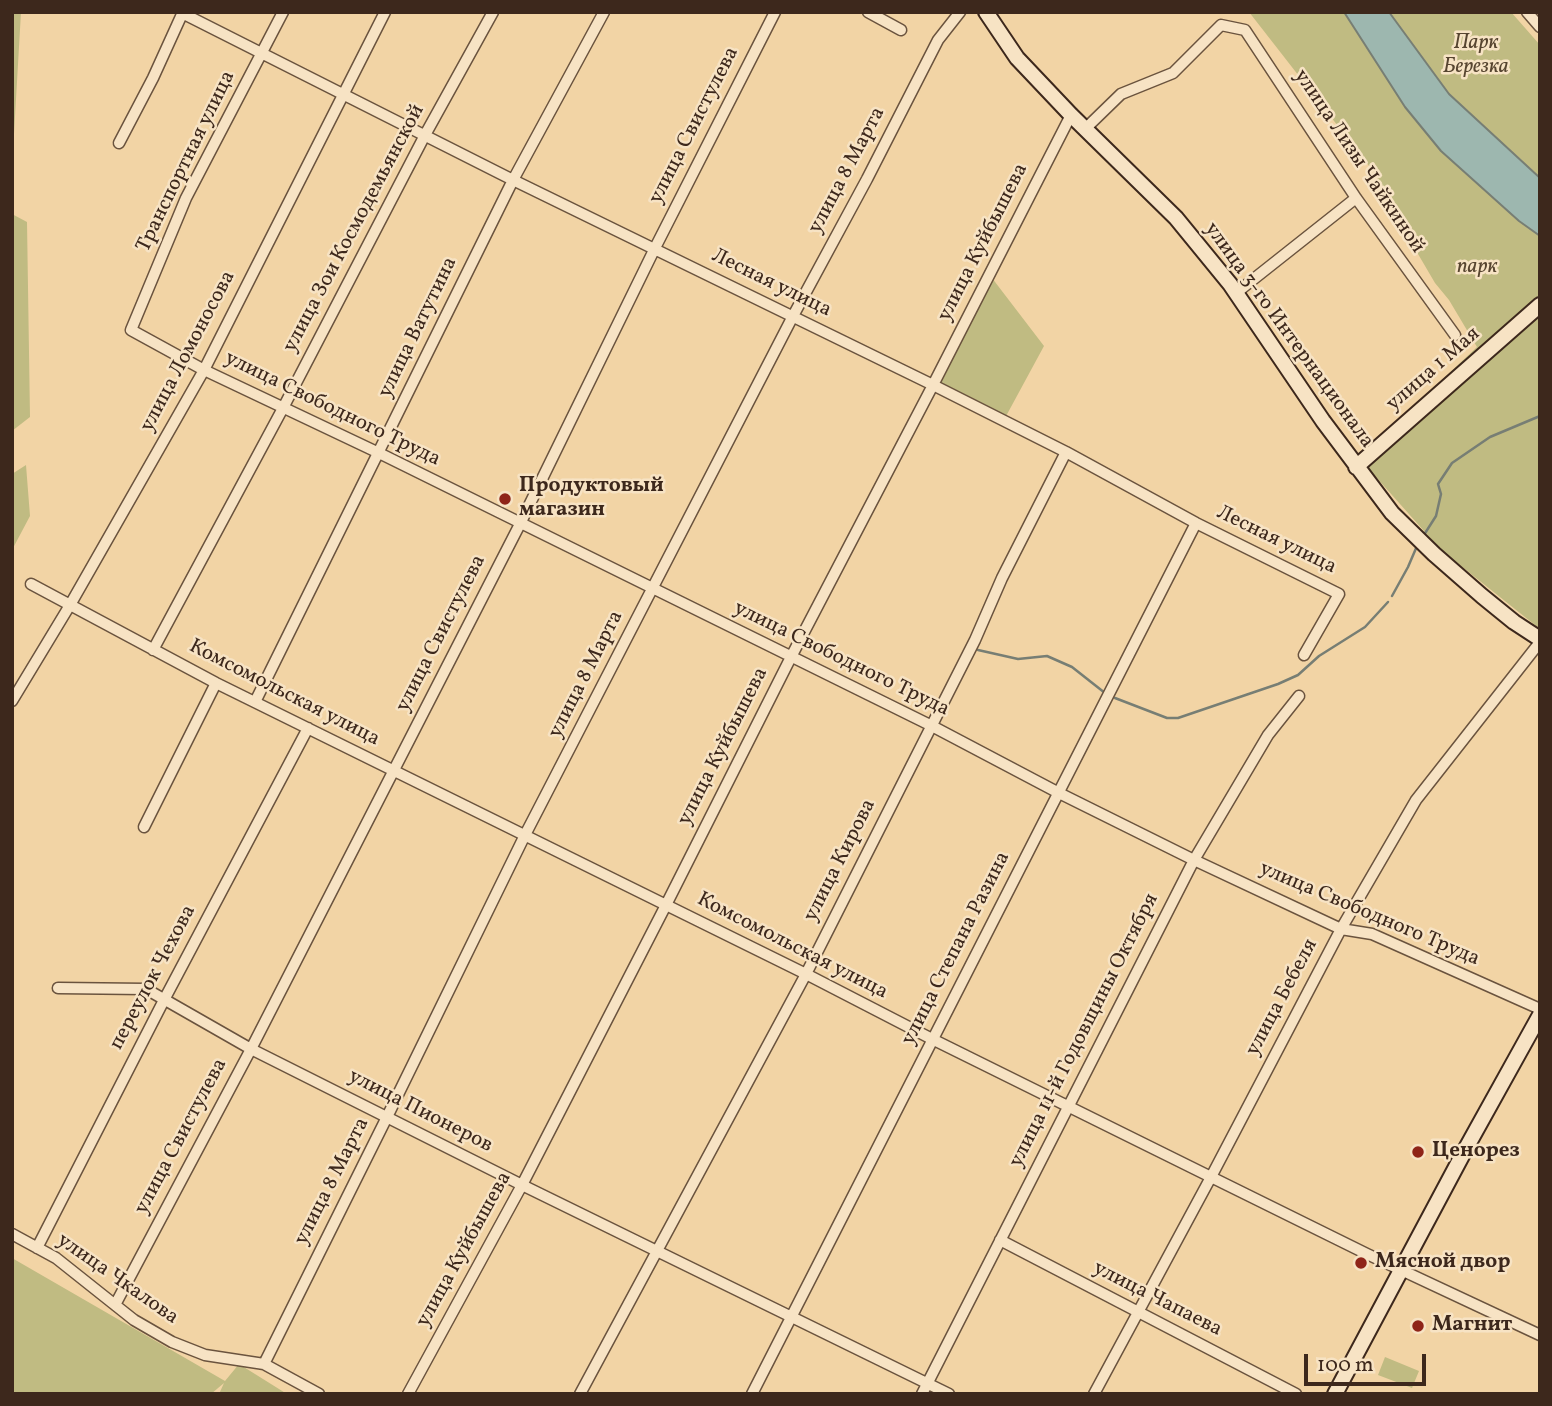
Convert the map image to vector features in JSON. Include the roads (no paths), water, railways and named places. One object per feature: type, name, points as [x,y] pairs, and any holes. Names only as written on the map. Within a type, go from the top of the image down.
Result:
[{"type":"main road","name":"улица 3-го Интернационала","points":[[986,12],[1017,58],[1176,218],[1236,293],[1322,421],[1382,501],[1434,554],[1540,641]]},
{"type":"main road","name":"улица 1 Мая","points":[[1356,467],[1540,304]]},
{"type":"main road","points":[[1335,1394],[1540,1015]]},
{"type":"street","name":"Транспортная улица","points":[[131,330],[186,198],[283,12]]},
{"type":"street","name":"улица Ломоносова","points":[[12,701],[204,370],[385,12]]},
{"type":"street","name":"улица Зои Космодемьянской","points":[[153,650],[425,135],[493,12]]},
{"type":"street","name":"улица Ватутина","points":[[256,702],[513,180],[604,12]]},
{"type":"street","name":"улица Свистулева","points":[[116,1305],[251,1049],[520,524],[655,248],[775,12]]},
{"type":"street","points":[[869,12],[901,30]]},
{"type":"street","name":"улица 8 Марта","points":[[264,1364],[525,835],[938,40],[960,12]]},
{"type":"street","points":[[1527,12],[1540,27]]},
{"type":"street","name":"Лесная улица","points":[[182,13],[513,180],[933,385],[1066,452],[1196,523],[1339,594],[1304,655]]},
{"type":"street","points":[[118,144],[153,78],[182,13]]},
{"type":"street","name":"улица Лизы Чайкиной","points":[[1085,129],[1121,94],[1173,74],[1222,25],[1245,30],[1356,198],[1455,335]]},
{"type":"street","name":"улица Куйбышева","points":[[408,1394],[523,1185],[791,657],[1071,115]]},
{"type":"street","points":[[1236,293],[1356,198]]},
{"type":"street","name":"улица Свободного Труда","points":[[131,330],[204,370],[379,453],[930,725],[1194,860],[1341,929],[1372,934],[1540,1009]]},
{"type":"street","name":"улица Кирова","points":[[580,1394],[806,974],[975,640],[1002,578],[1066,452]]},
{"type":"street","name":"улица Степана Разина","points":[[752,1394],[1196,523]]},
{"type":"street","name":"Комсомольская улица","points":[[32,584],[216,683],[1211,1177],[1540,1335]]},
{"type":"street","name":"улица Бебеля","points":[[1094,1394],[1341,929],[1416,800],[1540,641]]},
{"type":"street","points":[[144,827],[216,683]]},
{"type":"street","name":"улица 11-й Годовщины Октября","points":[[922,1394],[1194,860],[1268,735],[1299,696]]},
{"type":"street","name":"переулок Чехова","points":[[37,1248],[308,728]]},
{"type":"street","name":"улица Пионеров","points":[[58,988],[146,989],[251,1049],[949,1394]]},
{"type":"street","name":"улица Чкалова","points":[[12,1234],[56,1258],[134,1320],[172,1342],[205,1355],[264,1364],[319,1394]]},
{"type":"street","name":"улица Чапаева","points":[[1000,1240],[1296,1394]]},
{"type":"water","points":[[1344,12],[1389,12],[1449,94],[1540,178],[1540,236],[1519,221],[1441,151],[1405,107]]},
{"type":"waterway","points":[[1422,538],[1436,516],[1441,494],[1438,484],[1452,463],[1490,437],[1540,416]]},
{"type":"waterway","points":[[1392,596],[1417,546]]},
{"type":"waterway","points":[[1115,698],[1167,718],[1178,718],[1278,684],[1298,675],[1319,656],[1365,627],[1388,602]]},
{"type":"waterway","points":[[978,650],[1018,659],[1047,656],[1072,667],[1105,693]]},
{"type":"place","name":"Продуктовый магазин","points":[[505,499]]},
{"type":"place","name":"Ценорез","points":[[1418,1152]]},
{"type":"place","name":"Мясной двор","points":[[1361,1263]]},
{"type":"place","name":"Магнит","points":[[1418,1326]]},
{"type":"park label","name":"Парк Березка","points":[[1476,56]]},
{"type":"park label","name":"парк","points":[[1477,268]]}]
